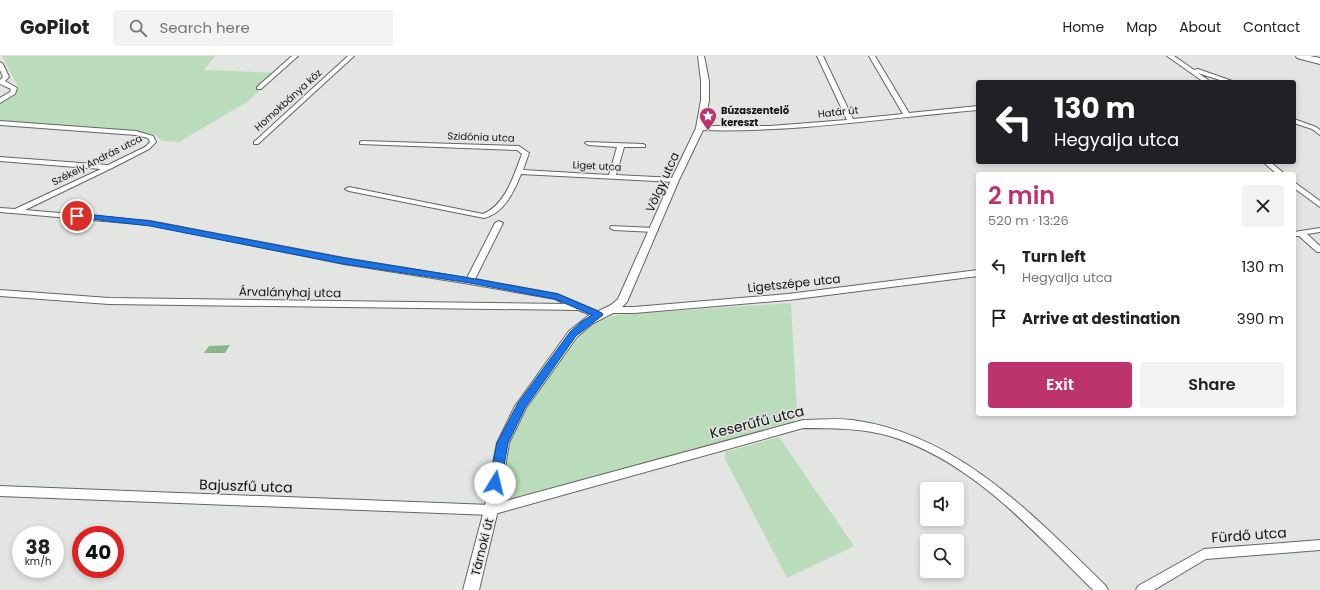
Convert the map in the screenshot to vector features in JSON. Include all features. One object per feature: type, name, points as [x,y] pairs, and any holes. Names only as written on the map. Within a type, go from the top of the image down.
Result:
[{"type":"main road","points":[[1300,56],[1320,61]]},
{"type":"street","points":[[259,88],[295,56]]},
{"type":"street","name":"Homokbánya köz","points":[[256,143],[351,56]]},
{"type":"street","name":"Völgy utca","points":[[613,310],[623,300],[675,180],[700,128],[705,100],[705,81],[701,56]]},
{"type":"street","points":[[820,56],[851,121]]},
{"type":"street","points":[[872,56],[907,115]]},
{"type":"street","points":[[1171,56],[1205,80]]},
{"type":"street","points":[[0,64],[6,77],[1,82],[14,88],[13,93],[0,101]]},
{"type":"street","points":[[1189,68],[1226,80]]},
{"type":"street","name":"Határ út","points":[[700,128],[725,130],[757,129],[976,108]]},
{"type":"street","points":[[1296,122],[1317,128],[1320,133]]},
{"type":"street","name":"Székely András utca","points":[[0,123],[136,133],[151,137],[153,142],[147,148],[110,167],[16,211]]},
{"type":"street","name":"Szidónia utca","points":[[349,189],[484,216],[490,214],[501,205],[526,154],[519,148],[362,143]]},
{"type":"street","points":[[588,143],[643,146]]},
{"type":"street","points":[[612,177],[621,144]]},
{"type":"street","points":[[0,159],[110,167]]},
{"type":"street","points":[[1268,164],[1278,172]]},
{"type":"street","name":"Liget utca","points":[[518,172],[675,180]]},
{"type":"street","points":[[1296,186],[1320,205]]},
{"type":"street","points":[[0,210],[150,223],[344,261],[558,297],[599,315]]},
{"type":"street","points":[[470,281],[499,223]]},
{"type":"street","points":[[614,228],[654,230]]},
{"type":"street","points":[[1298,233],[1320,230]]},
{"type":"street","points":[[1298,233],[1320,250]]},
{"type":"street","name":"Ligetszépe utca","points":[[613,310],[634,310],[788,297],[976,273]]},
{"type":"street","name":"Árvalányhaj utca","points":[[0,293],[109,301],[562,307],[581,306]]},
{"type":"street","name":"Tárnoki út","points":[[472,590],[491,510],[503,443],[522,406],[573,334],[584,324],[599,315],[613,310]]},
{"type":"street","name":"Keserűfű utca","points":[[491,510],[803,424],[846,422],[892,431],[941,452],[968,468],[989,484],[1102,590]]},
{"type":"street","name":"Bajuszfű utca","points":[[0,491],[491,510]]},
{"type":"street","name":"Fürdő utca","points":[[1142,590],[1204,554],[1320,545]]},
{"type":"shaded area","points":[[2,56],[215,56],[204,70],[279,73],[247,102],[179,142],[162,141],[156,135],[139,131],[0,122],[0,103],[12,96],[18,87]]},
{"type":"shaded area","points":[[791,303],[797,412],[793,422],[536,492],[504,500],[501,498],[503,474],[508,451],[516,430],[526,411],[551,373],[584,332],[602,321],[617,315]]},
{"type":"shaded area","points":[[230,345],[225,353],[204,353],[209,346]]},
{"type":"shaded area","points":[[779,437],[854,546],[787,578],[725,459],[725,452]]},
{"type":"place","name":"Búzaszentelő kereszt","points":[[708,131]]},
{"type":"route","points":[[77,216],[150,223],[344,261],[558,297],[599,315],[584,324],[573,334],[522,406],[508,430],[503,443],[499,455],[495,483]]}]
